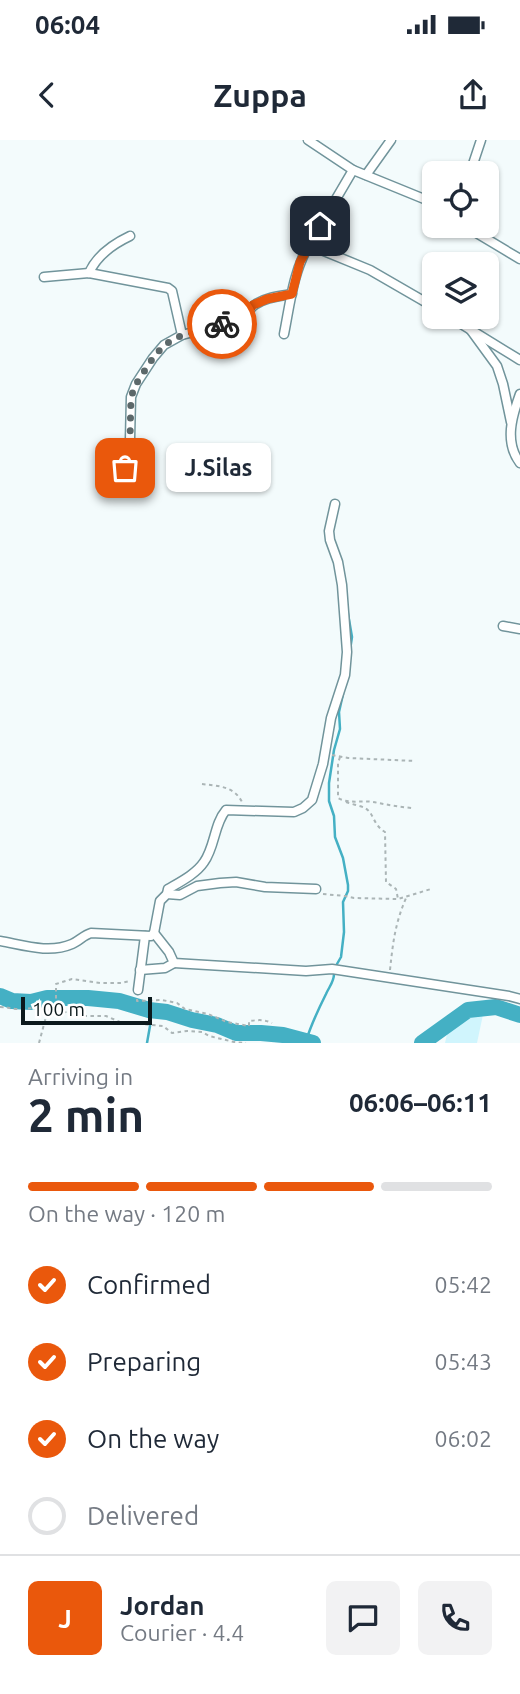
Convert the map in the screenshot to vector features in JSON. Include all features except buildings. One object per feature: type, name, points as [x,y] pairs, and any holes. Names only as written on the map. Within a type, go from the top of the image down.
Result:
[{"type":"street","points":[[308,140],[353,170],[422,198]]},
{"type":"street","points":[[366,175],[391,140]]},
{"type":"street","points":[[474,161],[481,140]]},
{"type":"street","points":[[284,334],[300,262],[353,170]]},
{"type":"street","points":[[89,273],[100,256],[130,236]]},
{"type":"street","points":[[485,238],[520,259]]},
{"type":"street","points":[[309,245],[370,270],[422,300]]},
{"type":"street","points":[[44,277],[89,273],[168,288],[172,291],[182,335]]},
{"type":"street","points":[[123,485],[132,392],[159,351],[182,335],[239,320],[246,316],[253,305],[292,294]]},
{"type":"street","points":[[470,329],[520,360]]},
{"type":"street","points":[[470,329],[499,372],[510,422],[512,449],[520,463]]},
{"type":"street","points":[[510,422],[520,394]]},
{"type":"street","points":[[0,941],[47,949],[73,944],[91,933],[151,936],[154,933],[160,901],[168,889],[205,862],[224,812],[230,809],[295,812],[312,800],[323,764],[331,718],[345,675],[347,652],[342,584],[329,531],[335,504]]},
{"type":"street","points":[[503,626],[520,629]]},
{"type":"street","points":[[167,894],[180,895],[208,884],[236,882],[265,887],[316,889]]},
{"type":"street","points":[[154,933],[169,951],[174,963]]},
{"type":"street","points":[[138,990],[145,936]]},
{"type":"street","points":[[139,974],[174,963],[306,971],[332,969],[520,999]]},
{"type":"path","points":[[398,899],[397,889],[386,882],[385,832],[375,824],[365,808],[338,798],[338,762],[340,757],[415,761]]},
{"type":"path","points":[[202,784],[231,789],[239,796],[244,810]]},
{"type":"path","points":[[346,802],[412,808]]},
{"type":"path","points":[[316,889],[324,895],[398,899],[431,889]]},
{"type":"path","points":[[390,979],[393,934],[406,897]]},
{"type":"path","points":[[39,1043],[43,1024],[56,1005],[56,984],[72,979],[121,983],[139,974]]},
{"type":"path","points":[[138,990],[137,1002],[162,1000],[177,1003],[185,1009],[242,1026],[249,1026],[249,1021],[257,1019],[272,1023]]},
{"type":"path","points":[[0,1007],[46,1008],[50,1011],[84,1016],[106,1016],[121,1022],[163,1026],[172,1033],[202,1032],[209,1036],[246,1043]]},
{"type":"shaded area","points":[[484,1010],[477,1043],[445,1043],[448,1030]]},
{"type":"waterway","points":[[347,608],[352,637],[350,650]]},
{"type":"waterway","points":[[337,964],[341,957],[343,902],[348,885],[343,858],[335,837],[329,783],[340,729],[339,712],[343,694]]},
{"type":"waterway","points":[[306,1041],[334,974]]},
{"type":"waterway","points":[[0,996],[12,1001],[31,1002],[47,998],[119,1001],[217,1025],[236,1033],[283,1035],[313,1043]]},
{"type":"waterway","points":[[422,1043],[468,1010],[496,1007],[520,1015]]},
{"type":"waterway","points":[[147,1043],[149,1010]]},
{"type":"way so far","points":[[125,468],[130,439],[131,397],[153,358],[164,345],[182,335],[222,324]]},
{"type":"place","name":"J.Silas","points":[[125,468]]},
{"type":"route","points":[[222,324],[242,319],[253,305],[292,294],[300,262],[320,226]]}]
